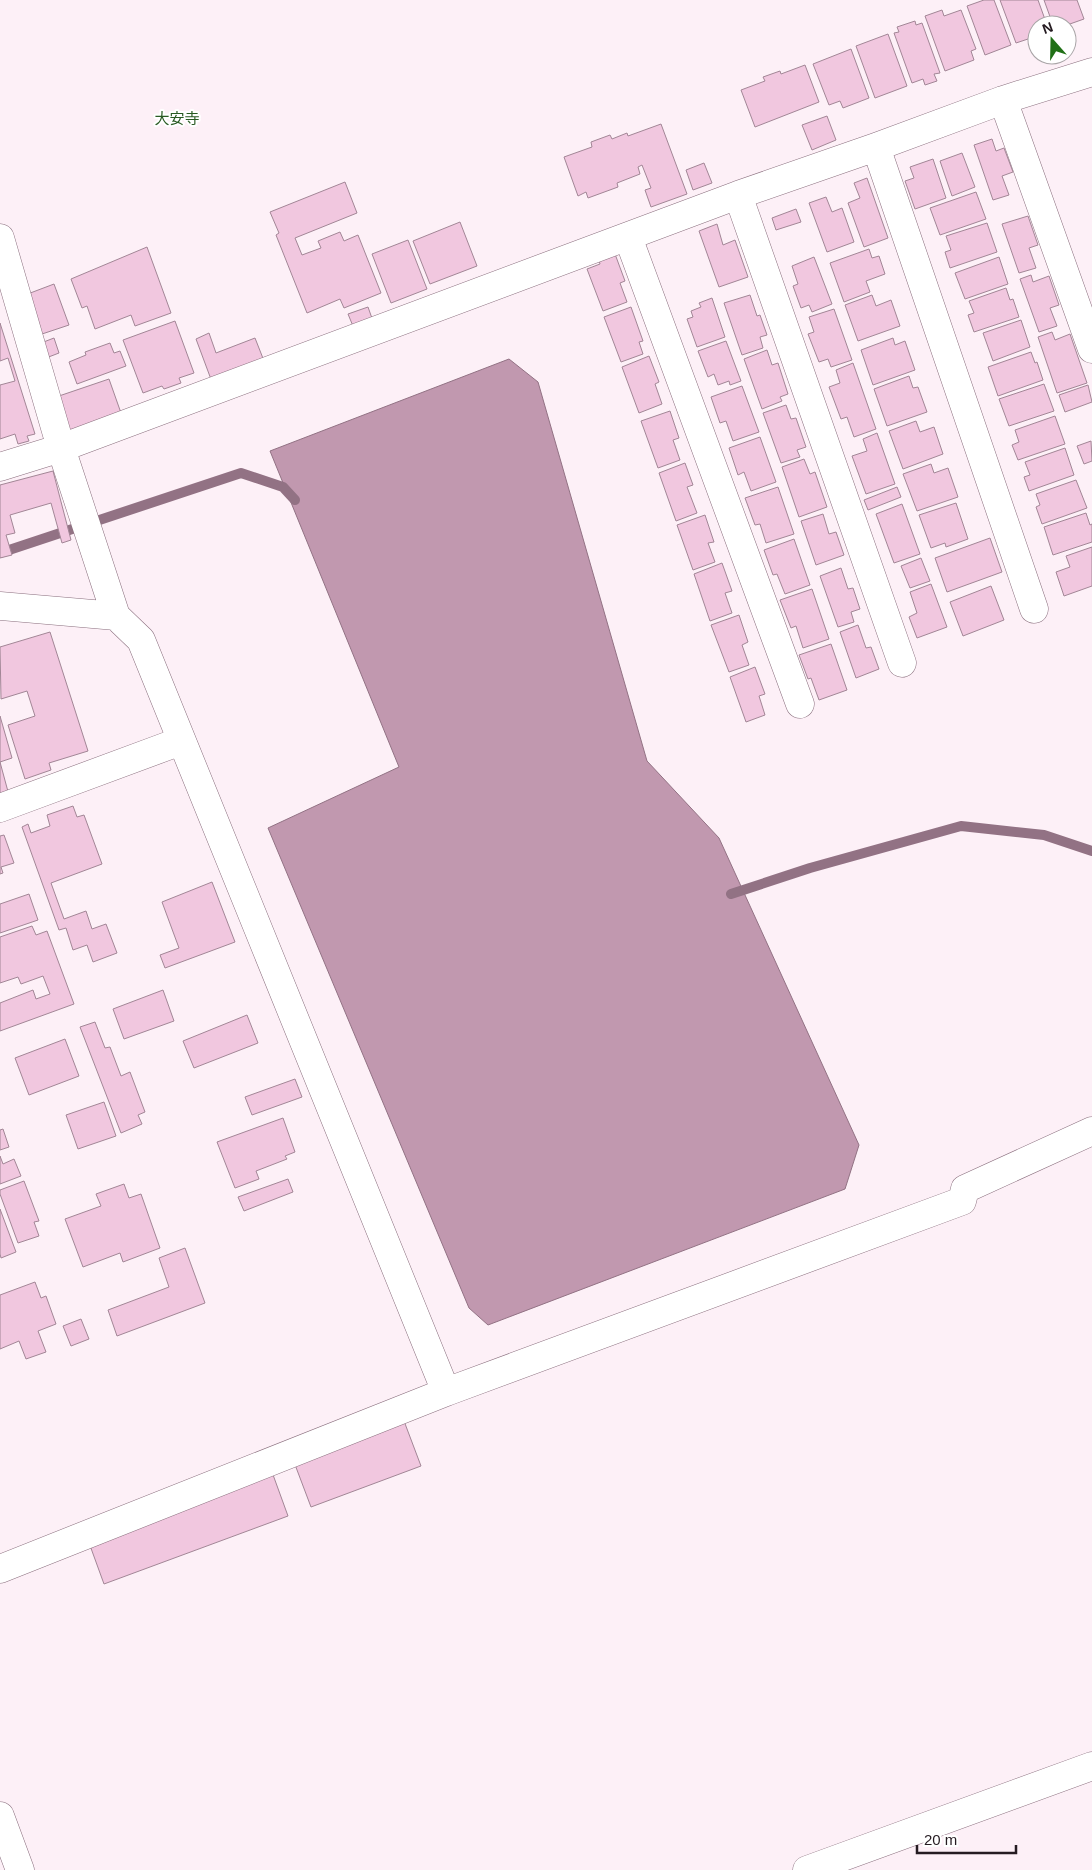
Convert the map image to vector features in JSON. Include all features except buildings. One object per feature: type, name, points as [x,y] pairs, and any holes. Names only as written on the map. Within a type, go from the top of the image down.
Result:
[{"type":"street","points":[[0,467],[61,448],[738,195],[1003,100],[1092,72]]},
{"type":"street","points":[[1003,100],[1092,349]]},
{"type":"street","points":[[876,147],[1034,609]]},
{"type":"street","points":[[738,195],[902,663]]},
{"type":"street","points":[[628,237],[800,704]]},
{"type":"street","points":[[0,238],[61,448],[116,616],[141,640],[446,1392]]},
{"type":"street","points":[[0,606],[116,616]]},
{"type":"street","points":[[0,808],[181,741]]},
{"type":"street","points":[[0,1569],[446,1392],[962,1201],[965,1189],[1092,1132]]},
{"type":"street","points":[[807,1870],[1092,1766]]},
{"type":"street","points":[[0,1816],[20,1870]]},
{"type":"shaded area","points":[[509,359],[538,382],[647,761],[719,838],[859,1145],[845,1189],[488,1325],[469,1308],[268,828],[399,767],[270,451]]},
{"type":"waterway","points":[[0,553],[241,473],[283,487],[295,500]]},
{"type":"waterway","points":[[731,894],[810,868],[961,826],[1044,835],[1092,851]]},
{"type":"district","name":"大安寺","points":[[177,119]]}]
